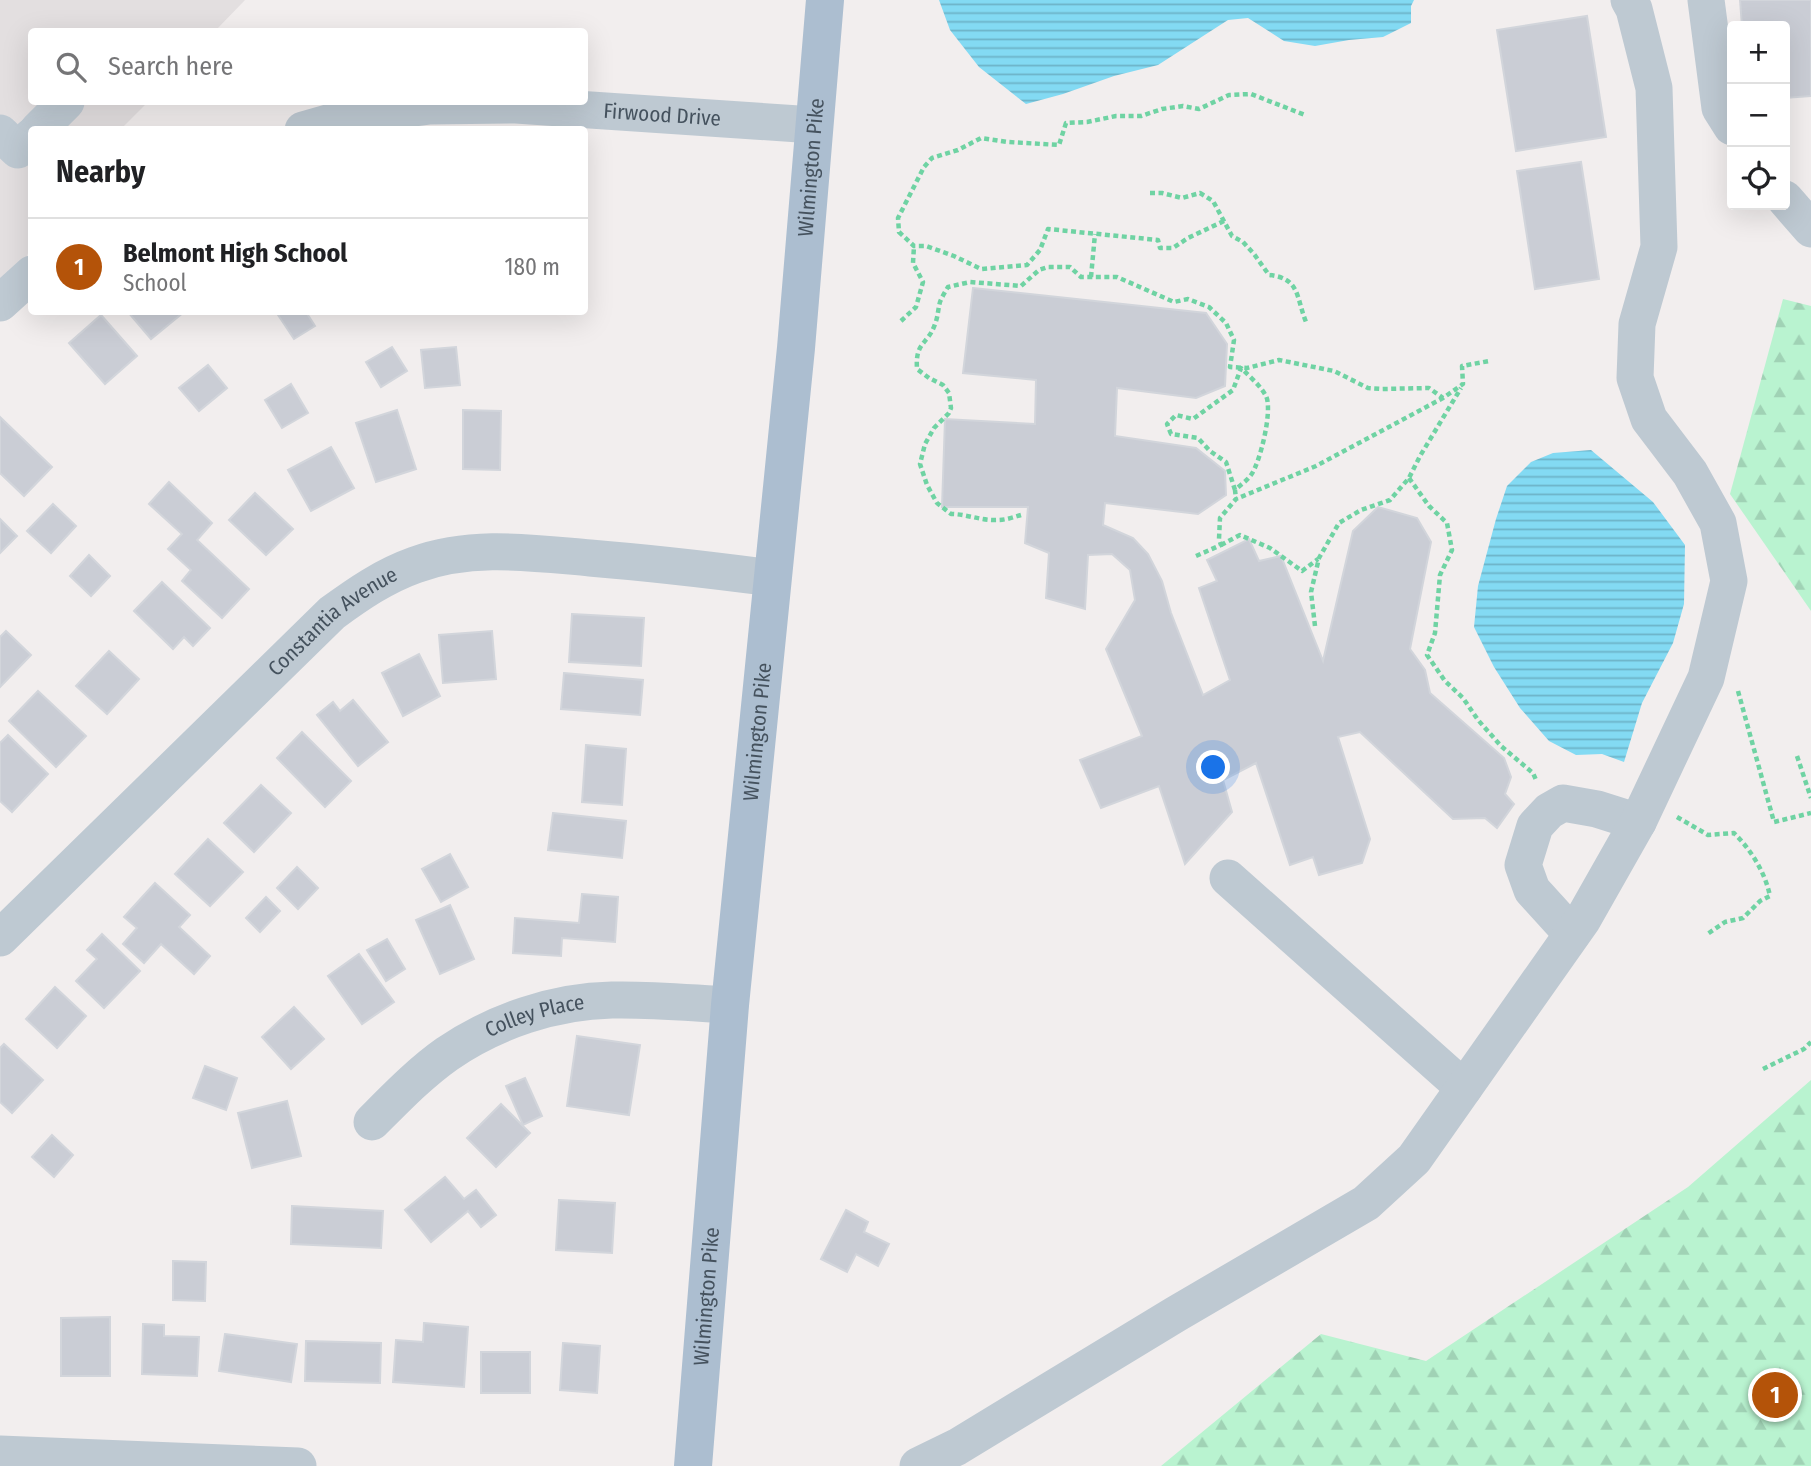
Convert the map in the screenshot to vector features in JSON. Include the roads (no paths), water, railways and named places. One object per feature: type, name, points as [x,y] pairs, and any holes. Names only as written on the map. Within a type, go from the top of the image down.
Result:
[{"type":"main road","name":"Wilmington Pike","points":[[694,1466],[730,1005],[796,348],[825,0]]},
{"type":"street","points":[[918,1466],[957,1447],[1366,1203],[1414,1159],[1583,919],[1643,811],[1706,678],[1729,581],[1718,523],[1690,473],[1648,419],[1636,378],[1637,324],[1659,247],[1654,88],[1634,9],[1629,0]]},
{"type":"street","points":[[1706,0],[1720,108],[1727,119]]},
{"type":"street","points":[[42,126],[63,105]]},
{"type":"street","name":"Firwood Drive","points":[[317,126],[338,120],[430,106],[516,105],[814,125]]},
{"type":"street","points":[[0,132],[18,150],[28,140]]},
{"type":"street","points":[[1790,205],[1811,229]]},
{"type":"street","points":[[0,303],[28,278]]},
{"type":"street","name":"Constantia Avenue","points":[[0,938],[331,613],[372,584],[415,565],[456,554],[510,551],[663,564],[772,578]]},
{"type":"street","points":[[1572,934],[1532,890],[1523,865],[1535,826],[1549,811],[1563,803],[1597,809],[1643,811]]},
{"type":"street","points":[[1228,878],[1464,1088]]},
{"type":"street","name":"Colley Place","points":[[372,1122],[446,1055],[481,1033],[514,1019],[557,1006],[611,1000],[730,1005]]},
{"type":"street","points":[[0,1454],[298,1466]]},
{"type":"water","points":[[939,0],[1414,0],[1411,6],[1411,23],[1383,37],[1315,46],[1284,41],[1248,18],[1228,20],[1158,65],[1026,104],[979,67],[950,30]]},
{"type":"water","points":[[1591,450],[1653,502],[1685,545],[1684,604],[1673,643],[1642,703],[1624,762],[1602,754],[1576,755],[1549,741],[1520,708],[1494,667],[1474,627],[1478,586],[1507,486],[1531,462],[1553,453]]},
{"type":"place","name":"Belmont High School","points":[[1775,1395]]}]
